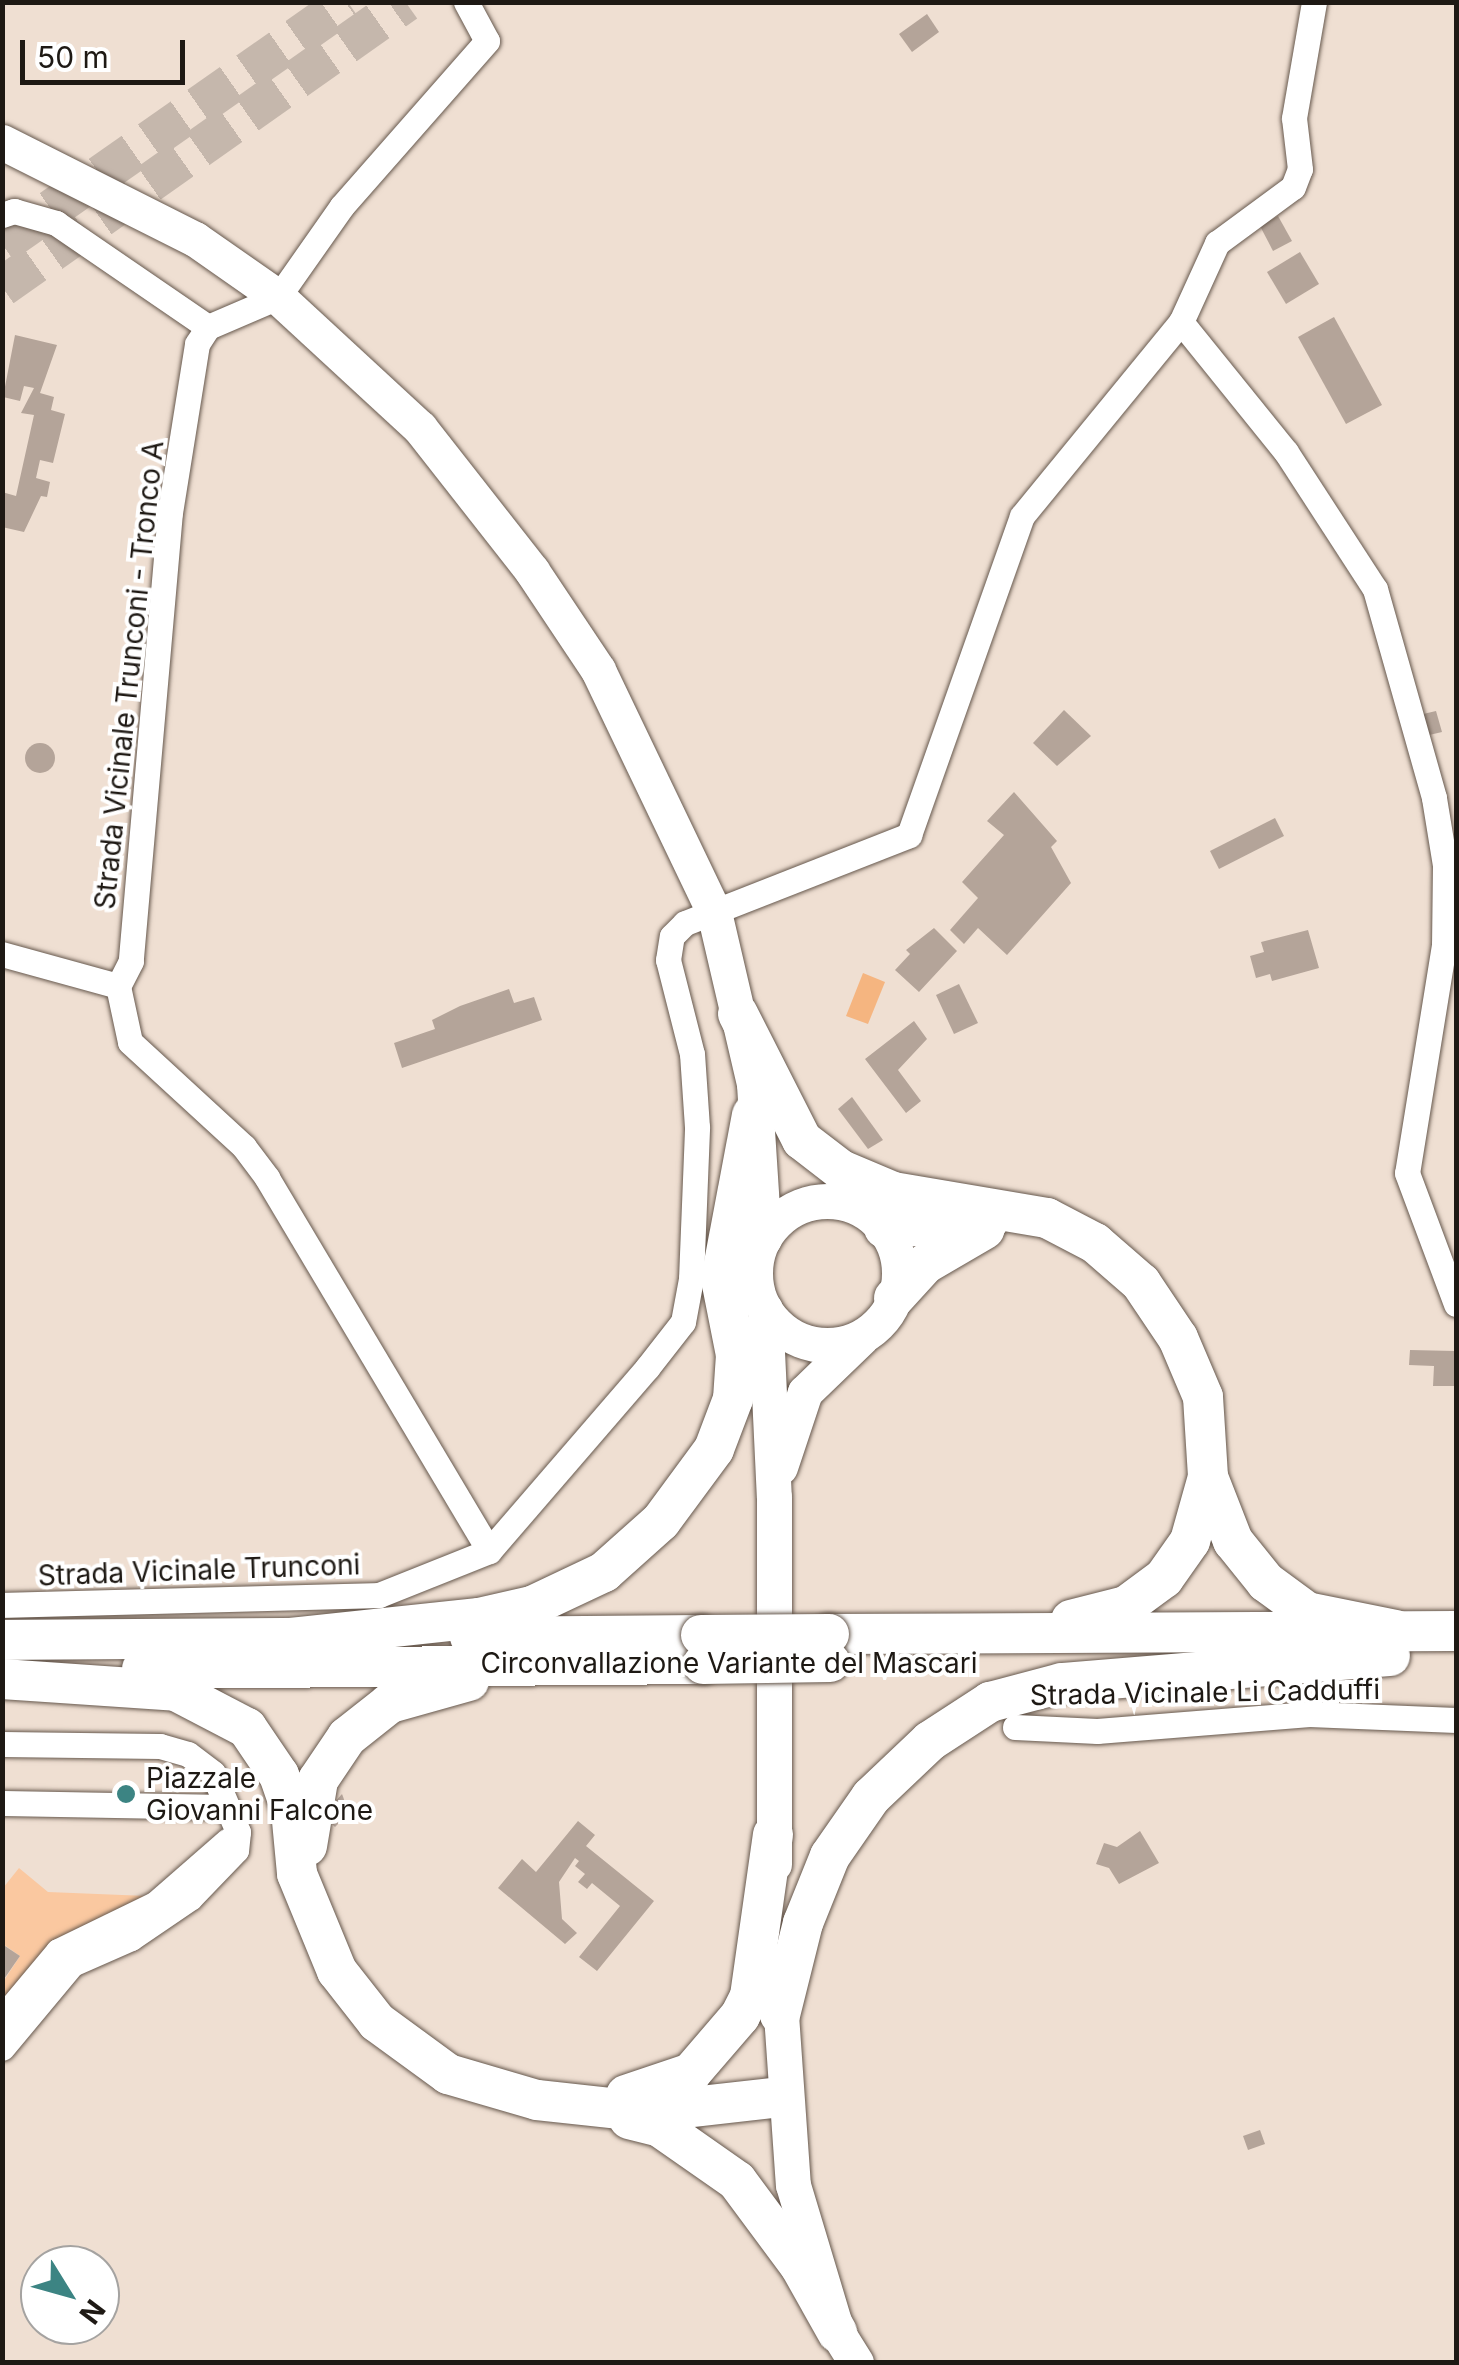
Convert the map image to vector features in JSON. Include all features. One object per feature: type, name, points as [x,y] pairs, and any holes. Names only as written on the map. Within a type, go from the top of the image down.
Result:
[{"type":"highway","points":[[738,1014],[802,1140],[840,1170],[893,1192],[1047,1218],[1094,1242],[1141,1283],[1178,1338],[1204,1396],[1208,1476],[1233,1542],[1266,1582],[1307,1612],[1393,1643]]},
{"type":"highway","points":[[291,1638],[479,1618],[532,1606],[604,1572],[662,1521],[707,1461],[733,1399],[736,1355],[722,1268],[753,1099]]},
{"type":"highway","points":[[884,1228],[1002,1222],[1094,1242]]},
{"type":"highway","points":[[894,1298],[925,1264],[1002,1222]]},
{"type":"highway","points":[[986,1637],[1126,1606],[1164,1578],[1190,1541],[1208,1476]]},
{"type":"highway","name":"Circonvallazione Variante del Mascari","points":[[2,1676],[702,1650],[1393,1643],[1456,1631]]},
{"type":"highway","name":"Circonvallazione Variante del Mascari","points":[[829,1648],[986,1637],[1393,1643],[1456,1659]]},
{"type":"highway","name":"Circonvallazione Variante del Mascari","points":[[2,1640],[291,1638],[702,1650]]},
{"type":"highway","points":[[780,2015],[803,1923],[830,1856],[872,1796],[930,1742],[990,1702],[1062,1683],[1393,1643]]},
{"type":"highway","points":[[308,1900],[306,1855],[318,1780],[347,1737],[390,1703],[449,1683],[702,1650]]},
{"type":"highway","points":[[2,1676],[176,1690],[247,1728],[268,1750],[292,1810],[297,1874],[337,1972],[397,2040],[463,2082],[572,2103],[648,2112],[782,2098]]},
{"type":"highway","points":[[572,2103],[668,2086],[724,2042],[750,1996],[773,1835]]},
{"type":"highway","points":[[572,2103],[660,2127],[707,2154],[763,2212],[846,2347]]},
{"type":"main road","points":[[2,142],[195,239],[278,297],[420,428],[532,571],[598,670],[714,912],[738,1014],[764,1182],[764,1239],[756,1274],[765,1309],[774,1497],[773,1835],[782,2098],[793,2185],[846,2347]]},
{"type":"main road","points":[[753,1099],[786,1148],[848,1204],[884,1228],[899,1269],[894,1298],[866,1333],[804,1392],[774,1497]]},
{"type":"main road","points":[[764,1239],[796,1208],[848,1204]]},
{"type":"main road","points":[[765,1309],[788,1332],[818,1344],[866,1333]]},
{"type":"street","points":[[2,215],[14,211],[56,223],[208,327],[278,297],[342,206],[487,40],[466,2]]},
{"type":"street","points":[[714,912],[909,835],[1022,516],[1180,322],[1217,244],[1292,188],[1300,169],[1294,118],[1314,2]]},
{"type":"street","points":[[1180,322],[1286,452],[1362,566],[1392,646],[1434,798],[1445,865],[1444,945],[1407,1173],[1456,1304]]},
{"type":"street","name":"Strada Vicinale Trunconi - Tronco A","points":[[208,327],[196,344],[170,512],[131,961],[118,986],[130,1042],[244,1147],[266,1178],[489,1551]]},
{"type":"street","name":"Strada Vicinale Trunconi","points":[[2,1605],[379,1595],[489,1551],[682,1322],[691,1279],[697,1127],[692,1054],[668,960],[672,936],[714,912]]},
{"type":"street","points":[[2,954],[118,986]]},
{"type":"street","name":"Strada Vicinale Li Cadduffi","points":[[1015,1727],[1097,1731],[1309,1714],[1456,1720]]},
{"type":"street","points":[[2,1744],[160,1746],[188,1754],[213,1773],[238,1832],[236,1850],[190,1898],[131,1938],[72,1964],[2,2048]]},
{"type":"street","points":[[2,1803],[227,1807]]},
{"type":"street","points":[[2,2018],[58,1951],[156,1904],[238,1832]]},
{"type":"shaded area","points":[[863,973],[885,982],[868,1024],[846,1016]]},
{"type":"shaded area","points":[[19,1868],[48,1892],[147,1896],[3,2008],[3,1982],[20,1956],[3,1944],[3,1888]]},
{"type":"building","points":[[927,14],[939,32],[912,52],[899,34]]},
{"type":"building","points":[[1278,216],[1292,241],[1273,251],[1260,226]]},
{"type":"building","points":[[1300,252],[1319,284],[1286,304],[1267,272]]},
{"type":"building","points":[[1334,317],[1382,405],[1346,424],[1298,337]]},
{"type":"building","points":[[15,335],[57,345],[40,393],[54,397],[51,410],[65,414],[53,463],[40,460],[36,478],[50,482],[47,497],[41,496],[24,532],[2,527],[2,492],[16,496],[34,415],[21,413],[34,388],[24,386],[20,401],[3,397]]},
{"type":"building","points":[[1064,710],[1091,736],[1057,766],[1033,743]]},
{"type":"building","points":[[1436,711],[1442,732],[1425,736],[1419,715]]},
{"type":"building","points":[[40,743],[54,752],[55,758],[46,772],[40,773],[26,764],[25,758],[34,744]]},
{"type":"building","points":[[1014,792],[1057,841],[1051,847],[1071,883],[1007,955],[978,928],[964,944],[950,930],[978,898],[962,882],[1004,835],[987,821]]},
{"type":"building","points":[[1275,818],[1284,836],[1219,869],[1210,851]]},
{"type":"building","points":[[934,928],[957,951],[919,992],[895,970],[910,954],[906,950]]},
{"type":"building","points":[[1308,930],[1319,968],[1272,981],[1270,974],[1256,978],[1250,956],[1264,952],[1261,942]]},
{"type":"building","points":[[959,984],[978,1023],[954,1034],[936,995]]},
{"type":"building","points":[[509,989],[514,1003],[534,997],[542,1020],[402,1068],[394,1043],[435,1029],[432,1020],[460,1006]]},
{"type":"building","points":[[914,1021],[927,1039],[898,1070],[921,1101],[906,1113],[865,1059]]},
{"type":"building","points":[[852,1097],[883,1140],[868,1149],[838,1109]]},
{"type":"building","points":[[1410,1350],[1455,1351],[1455,1386],[1433,1386],[1434,1366],[1409,1365]]},
{"type":"building","points":[[342,1794],[349,1813],[335,1827],[323,1815]]},
{"type":"building","points":[[578,1821],[595,1835],[586,1846],[654,1901],[597,1971],[579,1957],[620,1906],[592,1883],[587,1889],[578,1882],[585,1874],[575,1866],[579,1861],[575,1858],[559,1882],[562,1919],[577,1933],[565,1944],[498,1888],[522,1859],[536,1872]]},
{"type":"building","points":[[1140,1831],[1159,1863],[1119,1884],[1109,1868],[1096,1864],[1104,1843],[1117,1847]]},
{"type":"building","points":[[2,1944],[20,1956],[2,1982]]},
{"type":"building","points":[[1260,2130],[1265,2144],[1248,2150],[1243,2136]]},
{"type":"tunnel","points":[[2,244],[348,2]]},
{"type":"tunnel","points":[[2,287],[406,2]]},
{"type":"place","name":"Piazzale Giovanni Falcone","points":[[126,1794]]}]
